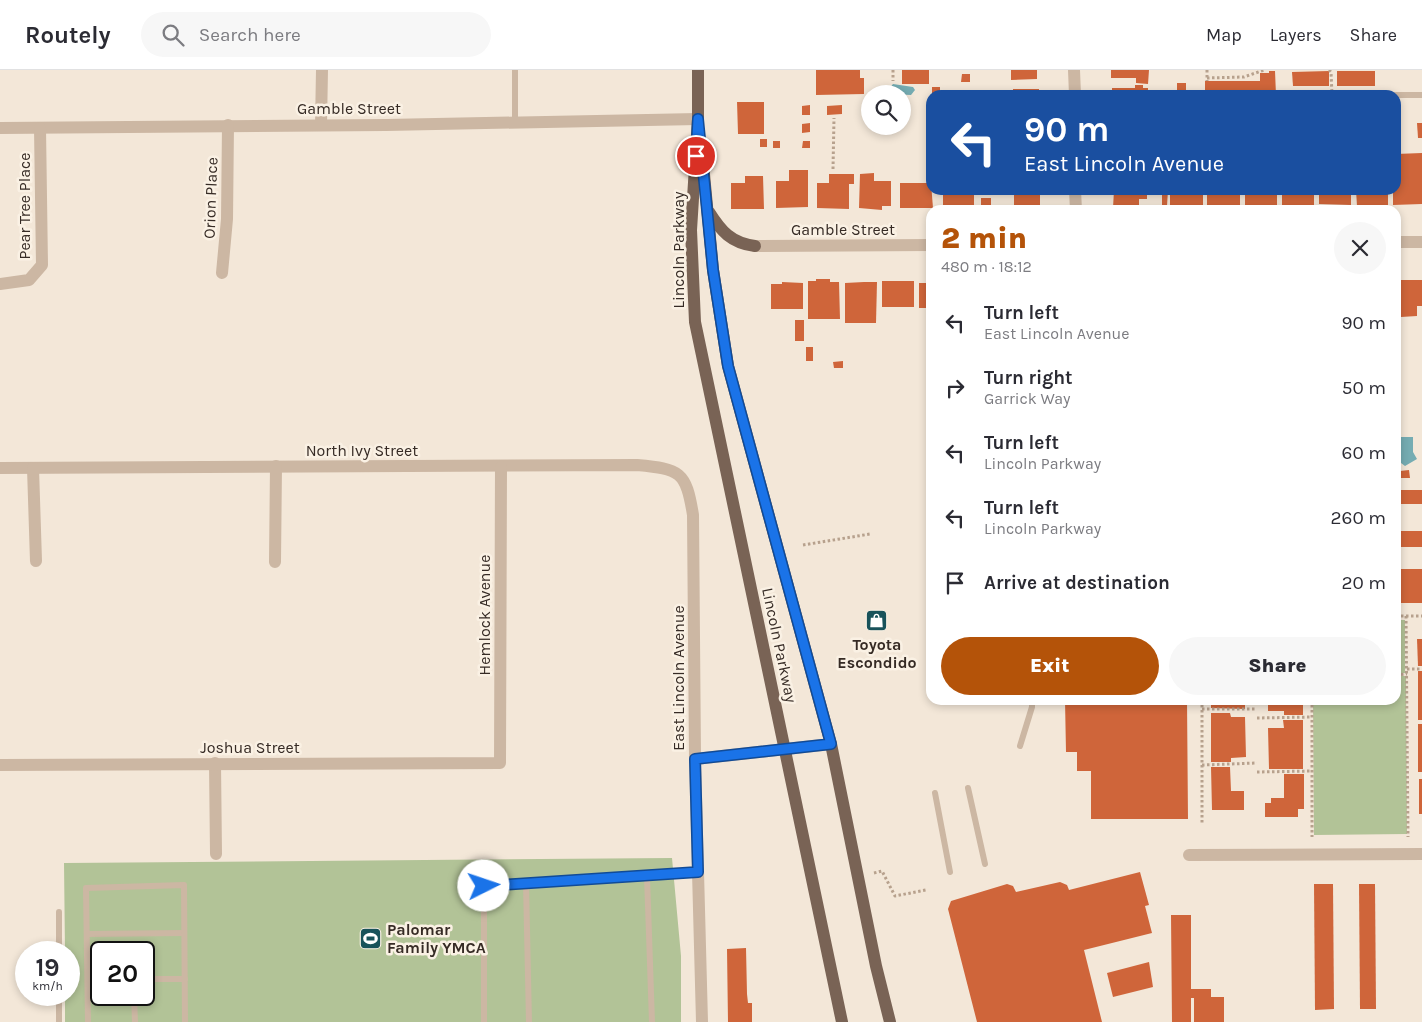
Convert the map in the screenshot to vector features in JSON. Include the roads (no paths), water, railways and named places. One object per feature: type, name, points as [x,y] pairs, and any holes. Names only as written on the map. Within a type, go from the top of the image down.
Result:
[{"type":"main road","points":[[698,70],[698,119]]},
{"type":"main road","name":"Lincoln Parkway","points":[[698,119],[713,270],[728,366],[831,744],[876,966],[890,1022]]},
{"type":"main road","name":"Lincoln Parkway","points":[[698,119],[691,230],[695,322],[842,1022]]},
{"type":"main road","points":[[707,209],[723,233],[740,243],[754,246]]},
{"type":"street","points":[[321,125],[322,70]]},
{"type":"street","points":[[1074,70],[1075,90]]},
{"type":"street","name":"Gamble Street","points":[[0,128],[698,119]]},
{"type":"street","name":"Orion Place","points":[[222,273],[227,219],[228,125]]},
{"type":"street","name":"Pear Tree Place","points":[[0,284],[29,280],[42,265],[40,128]]},
{"type":"street","points":[[1401,242],[1422,242]]},
{"type":"street","name":"Gamble Street","points":[[754,246],[926,245]]},
{"type":"street","name":"North Ivy Street","points":[[0,468],[637,465],[667,468],[679,475],[688,488],[693,515]]},
{"type":"street","points":[[275,562],[276,466]]},
{"type":"street","name":"Hemlock Avenue","points":[[500,763],[501,467]]},
{"type":"street","points":[[33,468],[36,561]]},
{"type":"street","name":"East Lincoln Avenue","points":[[693,515],[695,759],[702,1022]]},
{"type":"street","points":[[695,759],[831,744]]},
{"type":"street","points":[[215,763],[216,854]]},
{"type":"street","name":"Joshua Street","points":[[0,765],[500,763]]},
{"type":"street","points":[[1189,855],[1422,854]]},
{"type":"lane","points":[[515,70],[515,122]]},
{"type":"lane","points":[[1401,95],[1422,95]]},
{"type":"lane","points":[[1020,746],[1032,705]]},
{"type":"lane","points":[[968,788],[986,864]]},
{"type":"lane","points":[[935,793],[950,872]]},
{"type":"lane","points":[[484,1022],[484,886],[698,872]]},
{"type":"lane","points":[[647,876],[652,1022]]},
{"type":"lane","points":[[526,883],[529,1022]]},
{"type":"lane","points":[[88,1022],[86,888],[184,885],[185,1022]]},
{"type":"lane","points":[[59,912],[59,941]]},
{"type":"lane","points":[[87,934],[184,933]]},
{"type":"lane","points":[[155,979],[185,979]]},
{"type":"lane","points":[[59,1006],[59,1022]]},
{"type":"lane","points":[[134,1006],[135,1022]]},
{"type":"water","points":[[911,87],[915,90],[911,95]]},
{"type":"water","points":[[1401,437],[1413,437],[1413,452],[1417,459],[1405,466],[1401,463]]},
{"type":"place","name":"Toyota Escondido","points":[[877,620]]},
{"type":"place","name":"Palomar Family YMCA","points":[[371,938]]}]
